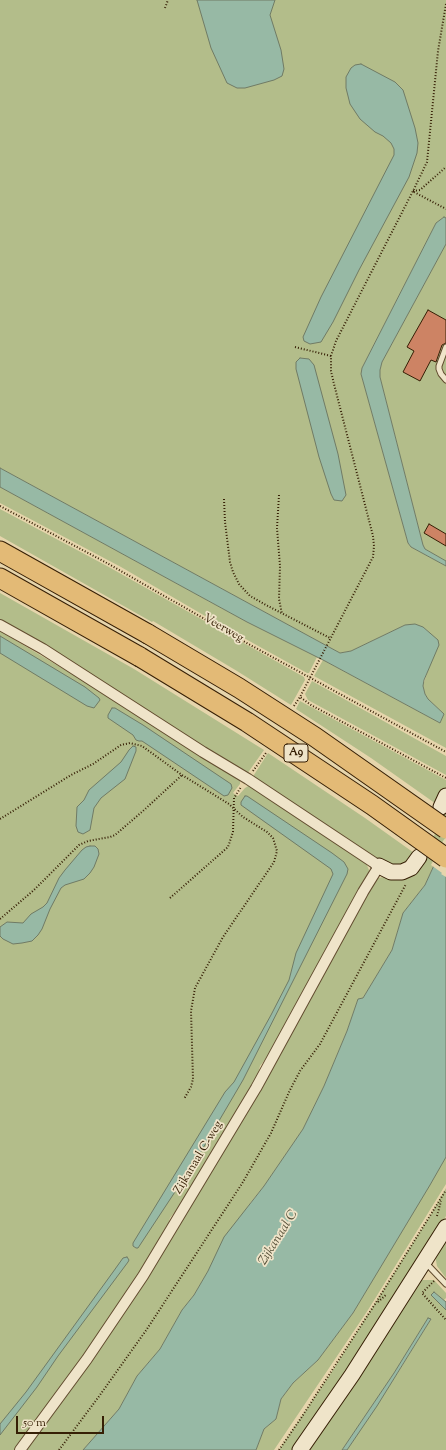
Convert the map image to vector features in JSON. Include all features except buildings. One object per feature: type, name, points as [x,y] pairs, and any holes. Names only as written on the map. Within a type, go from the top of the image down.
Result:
[{"type":"highway","name":"A9","points":[[0,550],[148,634],[239,688],[315,737],[446,829]]},
{"type":"highway","name":"A9","points":[[0,578],[140,657],[254,726],[446,858]]},
{"type":"street","points":[[0,624],[43,649],[203,752],[248,779],[379,866],[397,873],[407,870],[415,862]]},
{"type":"street","name":"Zijkanaal C-weg","points":[[20,1450],[87,1359],[143,1276],[256,1088],[363,892],[379,866]]},
{"type":"street","points":[[300,1450],[352,1375],[446,1227]]},
{"type":"lane","points":[[446,347],[439,366],[441,374],[446,380]]},
{"type":"lane","points":[[424,1261],[446,1284]]},
{"type":"path","points":[[165,8],[168,0]]},
{"type":"path","points":[[294,707],[371,562],[374,546],[372,532],[331,371],[332,356],[336,342],[425,167],[428,156],[438,50],[446,4]]},
{"type":"path","points":[[413,191],[420,190],[446,167]]},
{"type":"path","points":[[413,191],[446,209]]},
{"type":"path","points":[[295,347],[332,356]]},
{"type":"path","points":[[279,495],[277,523],[280,566],[279,593],[282,614]]},
{"type":"path","points":[[224,499],[226,534],[230,562],[238,584],[250,596],[330,638]]},
{"type":"path","name":"Veerweg","points":[[0,506],[105,562],[446,752]]},
{"type":"path","points":[[300,697],[311,706],[446,778]]},
{"type":"path","points":[[0,819],[126,743],[134,743],[142,746],[182,775],[233,806],[243,817],[267,832],[273,838],[277,846],[274,862],[216,950],[195,988],[191,1012],[193,1079],[191,1087],[184,1099]]},
{"type":"path","points":[[170,898],[228,846],[233,832],[234,798],[266,752]]},
{"type":"path","points":[[0,919],[34,890],[79,846],[88,841],[115,835],[182,775]]},
{"type":"path","points":[[59,1450],[143,1335],[243,1182],[271,1133],[300,1071],[320,1044],[402,892],[415,862]]},
{"type":"path","points":[[279,1450],[371,1311],[446,1190]]},
{"type":"path","points":[[438,1276],[422,1293],[446,1320]]},
{"type":"shaded area","points":[[0,0],[446,0],[446,218],[444,217],[436,223],[362,368],[361,374],[408,543],[411,547],[446,566],[446,748],[314,676],[323,660],[440,723],[444,714],[428,699],[423,686],[437,640],[423,627],[405,625],[351,651],[340,653],[0,468]]},
{"type":"shaded area","points":[[446,244],[446,561],[425,549],[423,545],[380,377],[380,370],[382,362]]},
{"type":"shaded area","points":[[0,487],[247,622],[317,657],[309,673],[224,627],[121,567],[0,503]]},
{"type":"shaded area","points":[[0,509],[107,566],[304,677],[305,680],[291,705],[153,621],[152,622],[0,536]]},
{"type":"shaded area","points":[[0,593],[134,669],[264,750],[247,774],[0,623]]},
{"type":"shaded area","points":[[0,631],[122,704],[240,779],[240,784],[233,793],[238,796],[250,785],[366,863],[369,870],[369,875],[272,1051],[260,1066],[257,1079],[182,1203],[170,1218],[167,1229],[112,1319],[16,1450],[0,1450]]},
{"type":"shaded area","points":[[312,681],[446,756],[446,775],[308,700],[305,694]]},
{"type":"shaded area","points":[[300,701],[446,780],[446,787],[439,806],[371,758],[296,709]]},
{"type":"shaded area","points":[[268,753],[417,855],[404,865],[384,865],[252,778]]},
{"type":"shaded area","points":[[446,811],[446,838],[425,885],[403,913],[392,950],[363,998],[358,999],[347,1031],[324,1086],[303,1129],[264,1186],[251,1202],[194,1295],[182,1310],[160,1349],[137,1376],[119,1409],[83,1450],[23,1450],[90,1361],[373,882],[377,878],[384,877],[400,879],[419,867]]},
{"type":"shaded area","points":[[446,1157],[446,1184],[368,1310],[274,1450],[256,1450],[264,1429],[276,1419],[281,1399],[293,1383],[318,1360],[353,1313]]},
{"type":"shaded area","points":[[446,1188],[446,1216],[433,1238],[293,1450],[279,1450],[331,1373]]},
{"type":"shaded area","points":[[446,1236],[446,1278],[437,1266],[435,1255]]},
{"type":"shaded area","points":[[421,1280],[434,1280],[446,1293],[446,1298],[444,1300],[434,1292],[431,1295],[446,1310],[446,1450],[347,1450],[431,1319],[428,1318],[394,1373],[342,1450],[310,1450]]},
{"type":"water","points":[[197,0],[275,0],[270,15],[281,50],[284,69],[282,76],[274,80],[245,88],[237,88],[227,83],[211,48]]},
{"type":"water","points":[[361,64],[395,82],[403,90],[415,128],[418,143],[417,153],[409,177],[333,322],[321,342],[310,344],[304,341],[303,337],[321,297],[394,155],[394,149],[391,143],[360,119],[350,104],[346,88],[346,77],[351,68],[355,65]]},
{"type":"water","points":[[444,217],[446,218],[446,244],[382,362],[380,377],[423,545],[425,549],[446,561],[446,566],[411,547],[408,543],[361,374],[362,368],[436,223]]},
{"type":"water","points":[[300,358],[309,359],[314,365],[338,454],[346,495],[342,501],[334,500],[319,457],[296,369],[296,362]]},
{"type":"water","points":[[0,468],[340,653],[351,651],[405,625],[415,624],[423,627],[438,640],[439,645],[424,680],[423,686],[428,699],[444,714],[440,723],[325,661],[247,622],[0,487]]},
{"type":"water","points":[[0,636],[85,687],[100,700],[94,708],[87,706],[0,653]]},
{"type":"water","points":[[112,708],[115,708],[143,725],[231,784],[232,788],[228,795],[224,796],[142,741],[136,740],[133,735],[108,718]]},
{"type":"water","points":[[133,746],[136,747],[136,751],[125,779],[101,798],[94,808],[90,830],[83,834],[78,832],[76,826],[77,807],[84,800],[89,790],[121,762]]},
{"type":"water","points":[[245,796],[344,862],[348,869],[347,874],[243,1080],[196,1160],[138,1248],[136,1248],[133,1246],[133,1243],[225,1092],[234,1082],[271,1015],[289,980],[296,953],[333,874],[331,869],[241,805],[241,802]]},
{"type":"water","name":"Zijkanaal C","points":[[446,839],[446,1157],[430,1185],[353,1313],[318,1360],[293,1383],[281,1399],[276,1419],[264,1429],[256,1450],[83,1450],[119,1409],[137,1376],[160,1349],[182,1310],[194,1295],[208,1271],[224,1237],[264,1186],[303,1129],[324,1086],[347,1031],[358,999],[363,998],[392,950],[403,913],[425,885]]},
{"type":"water","points":[[90,846],[95,846],[98,849],[99,854],[94,867],[84,879],[65,885],[61,888],[38,935],[32,941],[22,943],[13,944],[3,939],[0,936],[0,927],[7,922],[23,923],[31,914],[43,907],[47,903],[59,878],[65,870],[82,850]]},
{"type":"water","points":[[127,1257],[129,1260],[128,1262],[0,1435],[0,1424],[26,1392],[123,1258]]},
{"type":"water","points":[[434,1292],[446,1302],[446,1310],[431,1295]]},
{"type":"water","points":[[428,1318],[431,1319],[377,1406],[347,1450],[342,1450],[394,1373]]},
{"type":"pier","points":[[446,837],[446,877],[431,865]]}]
